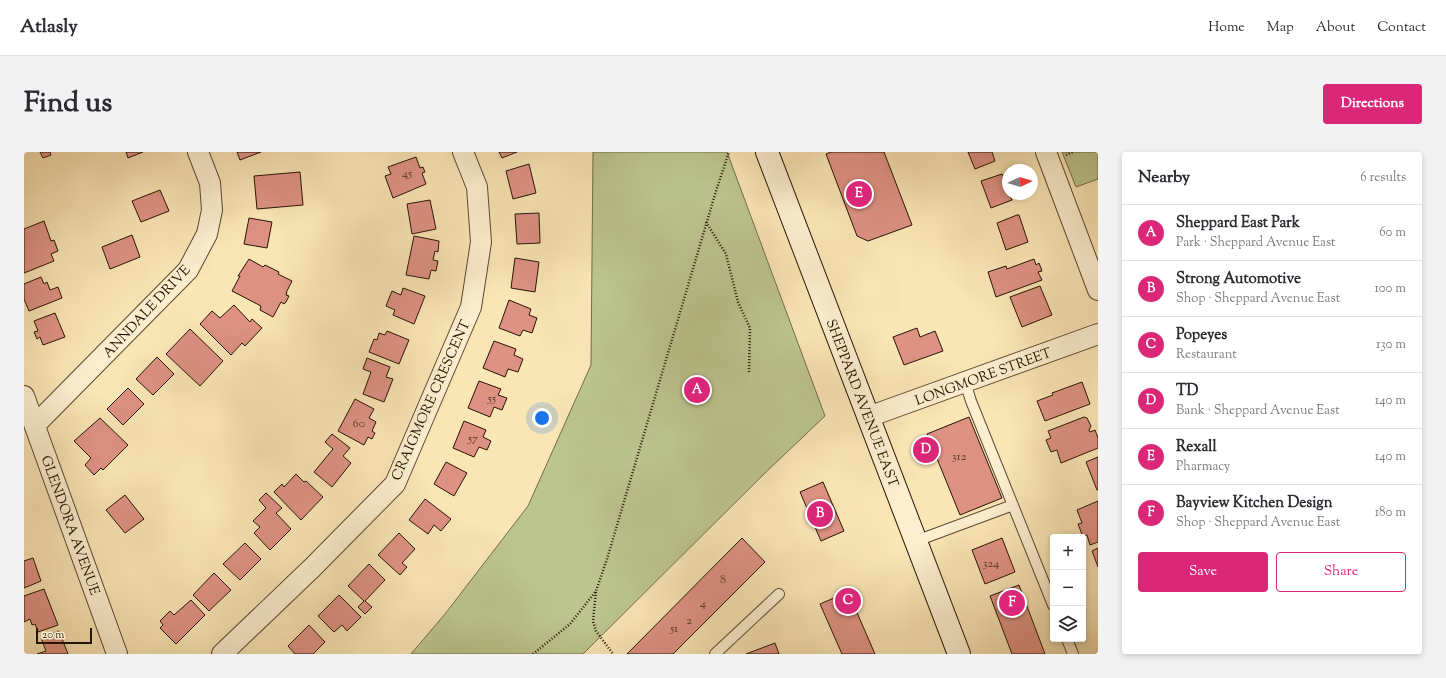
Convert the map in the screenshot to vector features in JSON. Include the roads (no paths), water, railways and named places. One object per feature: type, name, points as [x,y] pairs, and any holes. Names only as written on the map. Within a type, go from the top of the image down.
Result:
[{"type":"main road","name":"SHEPPARD AVENUE EAST","points":[[767,152],[959,654]]},
{"type":"street","name":"ANNDALE DRIVE","points":[[36,425],[188,270],[207,234],[212,210],[210,183],[198,152]]},
{"type":"street","name":"CRAIGMORE CRESCENT","points":[[222,654],[312,568],[395,484],[471,308],[481,242],[477,187],[463,152]]},
{"type":"street","points":[[1046,152],[1098,290]]},
{"type":"street","name":"LONGMORE STREET","points":[[868,417],[1098,334]]},
{"type":"street","name":"GLENDORA AVENUE","points":[[24,396],[36,425],[117,654]]},
{"type":"lane","points":[[965,382],[1050,598]]},
{"type":"lane","points":[[916,541],[1013,505]]},
{"type":"lane","points":[[719,652],[779,594]]},
{"type":"lane","points":[[1068,642],[1073,654]]},
{"type":"place","name":"Rexall","points":[[859,194]]},
{"type":"place","name":"Sheppard East Park","points":[[697,390]]},
{"type":"place","name":"TD","points":[[926,450]]},
{"type":"place","name":"Strong Automotive","points":[[820,514]]},
{"type":"place","name":"Popeyes","points":[[848,601]]},
{"type":"place","name":"Bayview Kitchen Design","points":[[1012,603]]}]
